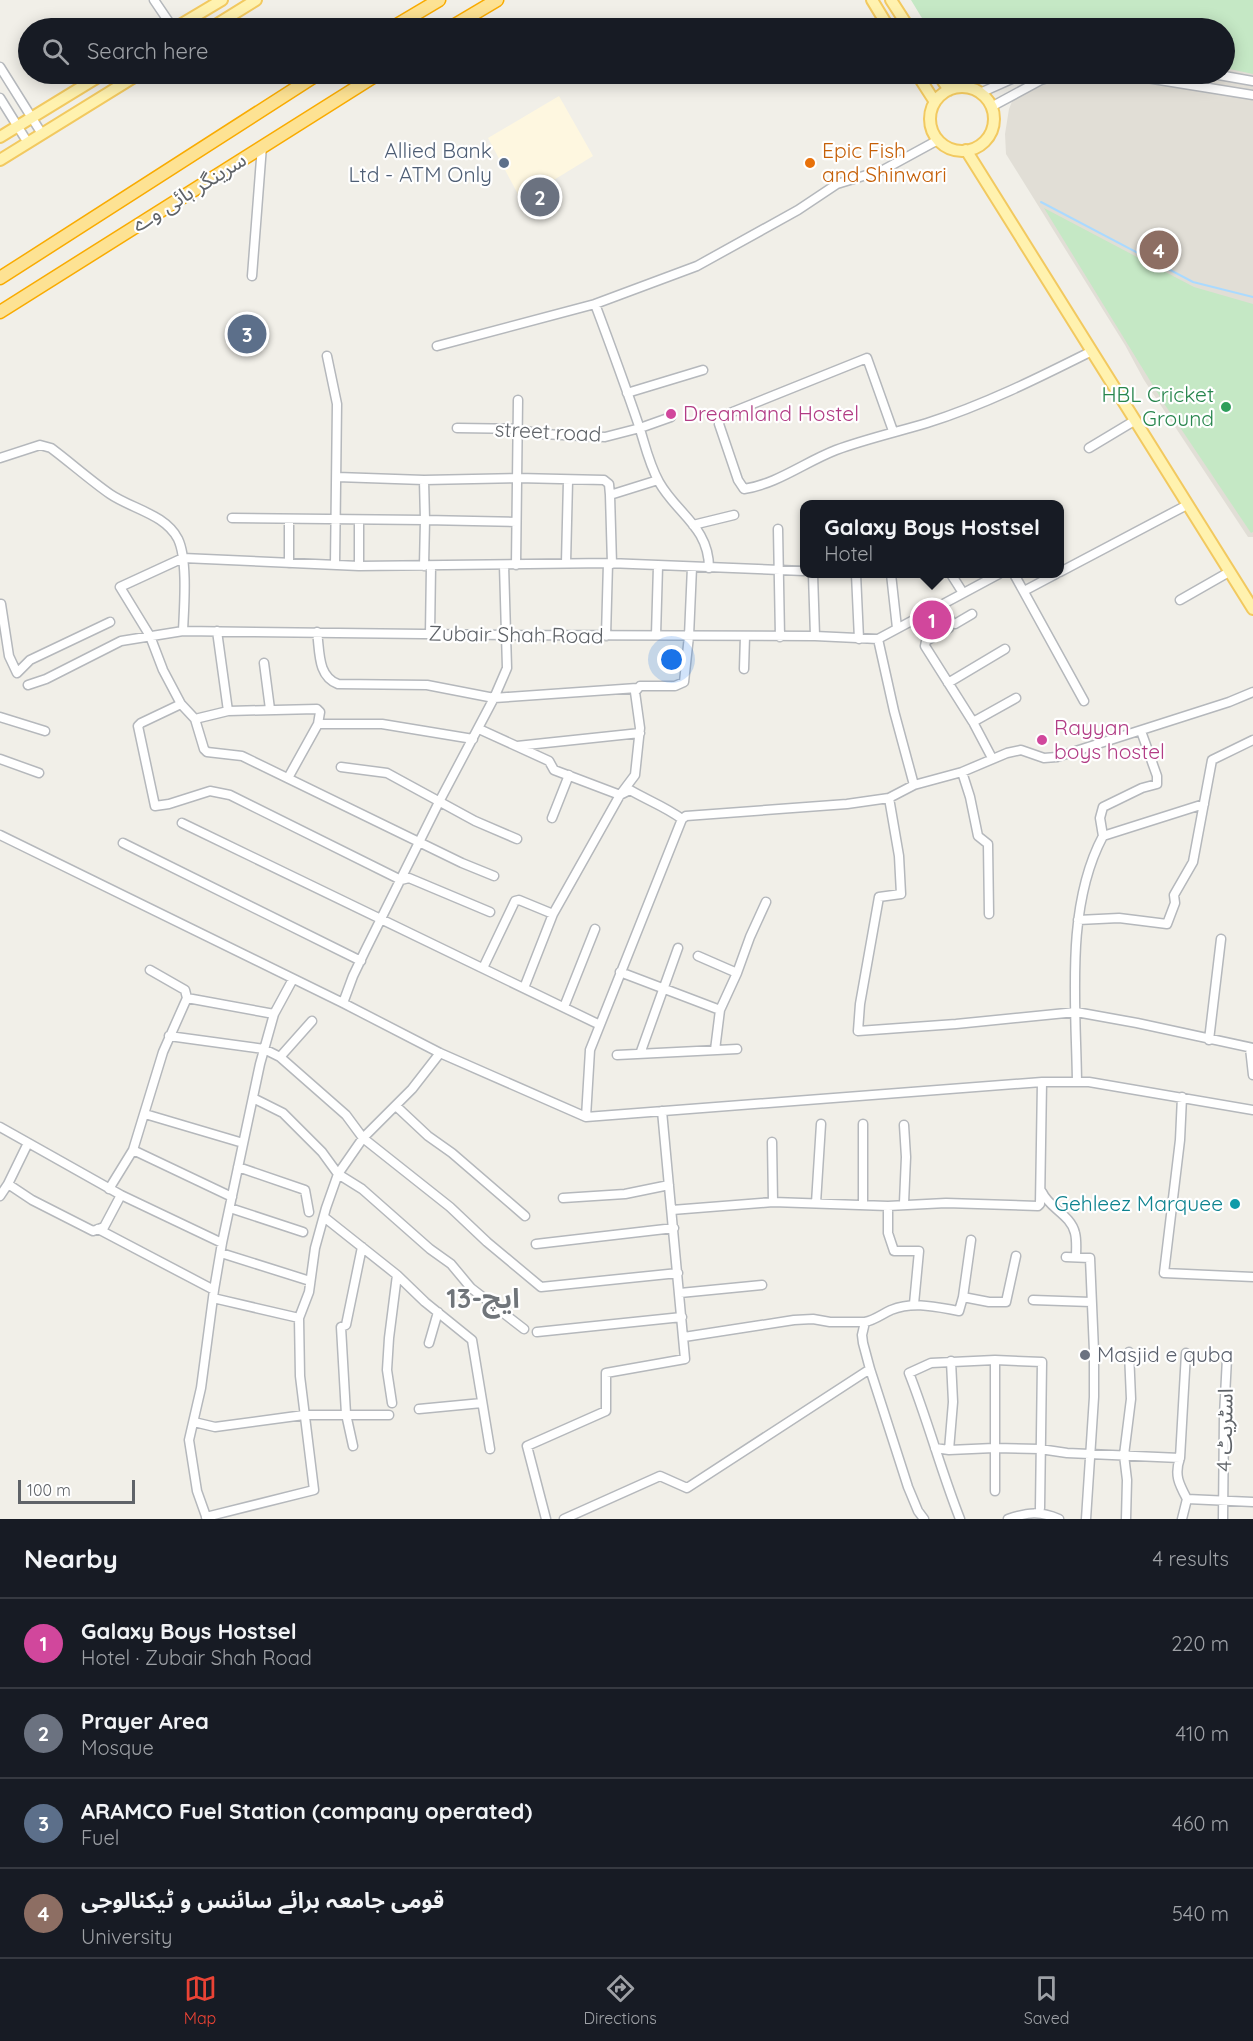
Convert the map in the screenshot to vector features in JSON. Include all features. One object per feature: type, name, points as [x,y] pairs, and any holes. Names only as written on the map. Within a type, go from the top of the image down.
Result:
[{"type":"highway","points":[[409,18],[439,0]]},
{"type":"highway","points":[[467,18],[497,0]]},
{"type":"highway","name":"سرینگر ہائی وے","points":[[0,278],[302,84]]},
{"type":"highway","name":"سرینگر ہائی وے","points":[[0,312],[362,84]]},
{"type":"main road","points":[[191,18],[222,0]]},
{"type":"main road","points":[[227,18],[256,0]]},
{"type":"main road","points":[[872,0],[884,18]]},
{"type":"main road","points":[[891,0],[903,18]]},
{"type":"main road","points":[[0,137],[86,84]]},
{"type":"main road","points":[[0,160],[123,84]]},
{"type":"main road","points":[[923,84],[935,102]]},
{"type":"main road","points":[[945,84],[949,90]]},
{"type":"main road","points":[[960,87],[970,88],[980,93],[991,107],[994,122],[988,136],[975,148],[955,150],[946,146],[938,140],[930,122],[935,102],[949,90],[960,87]]},
{"type":"main road","points":[[966,150],[1090,352],[1253,609]]},
{"type":"street","points":[[154,0],[167,18]]},
{"type":"street","points":[[0,67],[42,134]]},
{"type":"street","points":[[1235,78],[1253,81]]},
{"type":"street","points":[[980,93],[1000,84]]},
{"type":"street","points":[[991,107],[1034,84]]},
{"type":"street","points":[[1184,84],[1253,95]]},
{"type":"street","points":[[0,98],[28,143]]},
{"type":"street","points":[[437,346],[595,304],[697,266],[798,210],[837,184],[883,170],[938,140]]},
{"type":"street","points":[[252,276],[262,146]]},
{"type":"street","points":[[595,304],[646,453],[667,495],[703,536],[708,551],[709,568]]},
{"type":"street","points":[[893,431],[867,358],[725,415],[720,418],[719,424],[738,480],[744,489],[760,486],[834,451],[893,431],[928,423],[974,406],[1090,352]]},
{"type":"street","points":[[327,356],[337,404],[335,565]]},
{"type":"street","points":[[627,393],[703,370]]},
{"type":"street","points":[[516,565],[518,400]]},
{"type":"street","name":"street road","points":[[457,428],[518,429],[542,434],[605,437],[639,429],[671,417]]},
{"type":"street","points":[[1089,448],[1134,421]]},
{"type":"street","points":[[0,458],[40,445],[51,448],[111,495],[161,520],[172,529],[179,542],[183,558],[183,631]]},
{"type":"street","points":[[336,477],[424,480],[517,478],[568,481],[604,480],[609,484],[610,495],[610,563],[606,636]]},
{"type":"street","points":[[424,480],[430,634]]},
{"type":"street","points":[[610,495],[658,480]]},
{"type":"street","points":[[566,563],[568,481]]},
{"type":"street","points":[[1064,570],[1187,505]]},
{"type":"street","points":[[693,525],[734,515]]},
{"type":"street","points":[[232,518],[516,522]]},
{"type":"street","points":[[289,519],[289,563]]},
{"type":"street","points":[[359,520],[359,566]]},
{"type":"street","points":[[778,529],[780,636]]},
{"type":"street","points":[[494,876],[462,863],[242,756],[207,752],[195,719],[182,704],[163,670],[150,636],[120,587],[183,558],[359,566],[610,563],[800,571]]},
{"type":"street","points":[[343,1003],[380,920],[439,802],[479,729],[507,668],[504,565]]},
{"type":"street","points":[[656,635],[658,566]]},
{"type":"street","points":[[317,632],[324,675],[329,681],[338,684],[427,685],[494,698],[640,686],[675,686],[684,682],[692,567]]},
{"type":"street","points":[[1180,600],[1229,572]]},
{"type":"street","points":[[813,578],[815,636]]},
{"type":"street","points":[[856,578],[859,639]]},
{"type":"street","points":[[892,578],[897,628]]},
{"type":"street","points":[[954,578],[963,593]]},
{"type":"street","points":[[914,785],[878,639],[990,578]]},
{"type":"street","points":[[1017,578],[1084,701]]},
{"type":"street","points":[[1024,591],[1049,578]]},
{"type":"street","points":[[1,604],[4,657],[16,673],[30,660],[110,622]]},
{"type":"street","points":[[943,604],[951,622],[949,628],[926,641],[926,645],[992,758]]},
{"type":"street","points":[[951,622],[956,624],[972,615]]},
{"type":"street","name":"Zubair Shah Road","points":[[28,685],[46,679],[121,641],[183,631],[815,636],[878,639]]},
{"type":"street","points":[[217,631],[228,711]]},
{"type":"street","points":[[744,669],[745,636]]},
{"type":"street","points":[[948,683],[1005,649]]},
{"type":"street","points":[[264,663],[270,709]]},
{"type":"street","points":[[524,988],[553,914],[620,795],[635,775],[639,733],[635,692],[637,688]]},
{"type":"street","points":[[586,1117],[590,1050],[682,819],[686,816],[847,804],[889,798],[914,785],[962,772],[992,758],[1021,750],[1044,758],[1057,757],[1229,702],[1253,692]]},
{"type":"street","points":[[973,722],[1016,698]]},
{"type":"street","points":[[182,704],[138,726],[155,806],[170,804],[210,791],[230,795],[400,880],[409,878],[490,912]]},
{"type":"street","points":[[195,719],[228,711],[316,709],[320,712],[318,724],[288,778]]},
{"type":"street","points":[[0,717],[45,731]]},
{"type":"street","points":[[318,724],[382,724],[473,739]]},
{"type":"street","points":[[479,729],[549,761],[554,770],[620,795],[630,790],[670,810],[682,819]]},
{"type":"street","points":[[1077,1082],[1079,907],[1092,856],[1103,836],[1100,818],[1103,807],[1157,784],[1157,776],[1141,731]]},
{"type":"street","points":[[516,746],[639,733]]},
{"type":"street","points":[[1078,920],[1119,918],[1167,924],[1175,903],[1174,895],[1193,862],[1212,760],[1253,740]]},
{"type":"street","points":[[0,759],[39,773]]},
{"type":"street","points":[[341,767],[387,773],[475,821],[517,838]]},
{"type":"street","points":[[962,772],[978,836],[988,844],[989,914]]},
{"type":"street","points":[[552,818],[569,775]]},
{"type":"street","points":[[889,798],[899,856],[901,894],[879,897],[860,1004],[858,1031],[1076,1012],[1252,1048],[1253,1075]]},
{"type":"street","points":[[1103,836],[1204,804]]},
{"type":"street","points":[[182,823],[600,1025]]},
{"type":"street","points":[[0,835],[440,1053],[586,1117],[1042,1082],[1089,1082],[1253,1110]]},
{"type":"street","points":[[123,843],[361,961]]},
{"type":"street","points":[[483,968],[515,901],[519,900],[553,914]]},
{"type":"street","points":[[715,1050],[720,1010],[766,902]]},
{"type":"street","points":[[564,1007],[595,929]]},
{"type":"street","points":[[1209,1040],[1221,939]]},
{"type":"street","points":[[640,1054],[678,948]]},
{"type":"street","points":[[699,956],[737,973]]},
{"type":"street","points":[[109,1189],[133,1150],[169,1036],[187,998],[185,990],[150,970]]},
{"type":"street","points":[[620,972],[720,1010]]},
{"type":"street","points":[[293,979],[273,1014],[264,1049],[213,1294],[201,1388],[189,1440],[197,1491],[206,1518],[314,1490],[300,1376],[299,1318],[309,1292],[315,1248],[338,1174],[363,1138],[412,1089],[440,1053]]},
{"type":"street","points":[[187,998],[273,1014]]},
{"type":"street","points":[[280,1057],[312,1022]]},
{"type":"street","points":[[169,1036],[264,1049],[280,1057],[346,1115],[363,1138],[450,1207],[487,1242],[541,1287],[678,1273]]},
{"type":"street","points":[[618,1055],[737,1049]]},
{"type":"street","points":[[672,1210],[773,1202],[888,1206],[904,1203],[1038,1206],[1040,1204],[1042,1082]]},
{"type":"street","points":[[1182,1097],[1180,1140],[1164,1273],[1253,1277]]},
{"type":"street","points":[[253,1098],[283,1113],[322,1152],[338,1174],[362,1189],[430,1250],[451,1264],[471,1288],[525,1329]]},
{"type":"street","points":[[396,1106],[428,1136],[452,1153],[525,1216]]},
{"type":"street","points":[[546,1519],[526,1446],[606,1411],[606,1373],[685,1359],[662,1111]]},
{"type":"street","points":[[145,1114],[243,1143]]},
{"type":"street","points":[[816,1203],[821,1124]]},
{"type":"street","points":[[863,1124],[863,1204]]},
{"type":"street","points":[[904,1125],[906,1157],[904,1203]]},
{"type":"street","points":[[0,1127],[109,1189],[222,1248],[310,1281]]},
{"type":"street","points":[[772,1142],[773,1202]]},
{"type":"street","points":[[0,1196],[28,1143]]},
{"type":"street","points":[[133,1150],[232,1197]]},
{"type":"street","points":[[238,1167],[305,1190],[309,1212]]},
{"type":"street","points":[[8,1184],[93,1231],[104,1227],[121,1195]]},
{"type":"street","points":[[563,1198],[626,1194],[669,1185]]},
{"type":"street","points":[[1040,1188],[1045,1199],[1064,1216],[1075,1232],[1076,1257]]},
{"type":"street","points":[[888,1206],[888,1233],[894,1251],[919,1251],[914,1304]]},
{"type":"street","points":[[230,1208],[303,1232]]},
{"type":"street","points":[[324,1217],[397,1275],[472,1340],[490,1449]]},
{"type":"street","points":[[537,1244],[674,1228]]},
{"type":"street","points":[[98,1229],[213,1294],[299,1318]]},
{"type":"street","points":[[684,1337],[794,1320],[865,1322],[874,1320],[892,1310],[914,1304],[959,1311],[971,1240]]},
{"type":"street","points":[[353,1446],[346,1414],[340,1327],[346,1325],[362,1247]]},
{"type":"street","points":[[963,1297],[990,1302],[1006,1302],[1016,1256]]},
{"type":"street","points":[[1066,1257],[1090,1258],[1094,1351],[1091,1455],[1086,1519]]},
{"type":"street","points":[[392,1403],[387,1370],[397,1275]]},
{"type":"street","points":[[680,1293],[762,1285]]},
{"type":"street","points":[[1033,1300],[1091,1302]]},
{"type":"street","points":[[429,1343],[438,1312]]},
{"type":"street","points":[[537,1332],[682,1317]]},
{"type":"street","points":[[865,1322],[863,1343],[870,1370],[908,1486],[924,1519]]},
{"type":"street","points":[[1126,1519],[1124,1455],[1131,1399],[1129,1352]]},
{"type":"street","points":[[1182,1519],[1186,1499],[1177,1480],[1176,1468],[1180,1458],[1186,1353]]},
{"type":"street","name":"اسٹریٹ 4","points":[[1223,1519],[1227,1358]]},
{"type":"street","points":[[995,1360],[995,1491]]},
{"type":"street","points":[[960,1519],[909,1373],[931,1363],[995,1360],[1042,1362],[1040,1508]]},
{"type":"street","points":[[949,1450],[953,1402],[951,1361]]},
{"type":"street","points":[[564,1519],[660,1476],[687,1488],[870,1370]]},
{"type":"street","points":[[420,1409],[482,1403]]},
{"type":"street","points":[[194,1422],[215,1427],[304,1415],[389,1415]]},
{"type":"street","points":[[935,1448],[949,1450],[1040,1449],[1091,1455],[1180,1458]]},
{"type":"street","points":[[1186,1499],[1253,1502]]},
{"type":"street","points":[[1008,1519],[1025,1514],[1045,1513],[1059,1519]]},
{"type":"shaded area","points":[[1253,0],[1253,537],[1248,537],[1144,380],[1125,345],[1006,154],[1005,134],[1013,99],[1040,84],[1235,84],[1235,18],[1047,18]]},
{"type":"shaded area","points":[[559,96],[593,156],[521,200],[488,138]]},
{"type":"green space","points":[[911,0],[1253,0],[1253,74],[1235,70],[1235,18],[922,18]]},
{"type":"green space","points":[[1044,208],[1194,287],[1253,304],[1253,532],[1251,533],[1165,405]]},
{"type":"waterway","points":[[1041,202],[1193,282],[1253,297]]},
{"type":"place","name":"Allied Bank Ltd - ATM Only","points":[[504,163]]},
{"type":"place","name":"Epic Fish and Shinwari","points":[[810,163]]},
{"type":"place","name":"Prayer Area","points":[[540,197]]},
{"type":"place","name":"قومی جامعہ برائے سائنس و ٹیکنالوجی","points":[[1159,250]]},
{"type":"place","name":"ARAMCO Fuel Station (company operated)","points":[[247,334]]},
{"type":"place","name":"HBL Cricket Ground","points":[[1226,407]]},
{"type":"place","name":"Dreamland Hostel","points":[[671,414]]},
{"type":"place","name":"Galaxy Boys Hostsel","points":[[932,620]]},
{"type":"place","name":"Rayyan boys hostel","points":[[1042,740]]},
{"type":"place","name":"Gehleez Marquee","points":[[1235,1204]]},
{"type":"place","name":"Masjid e quba","points":[[1085,1355]]},
{"type":"district","name":"ایچ-13","points":[[483,1299]]}]
